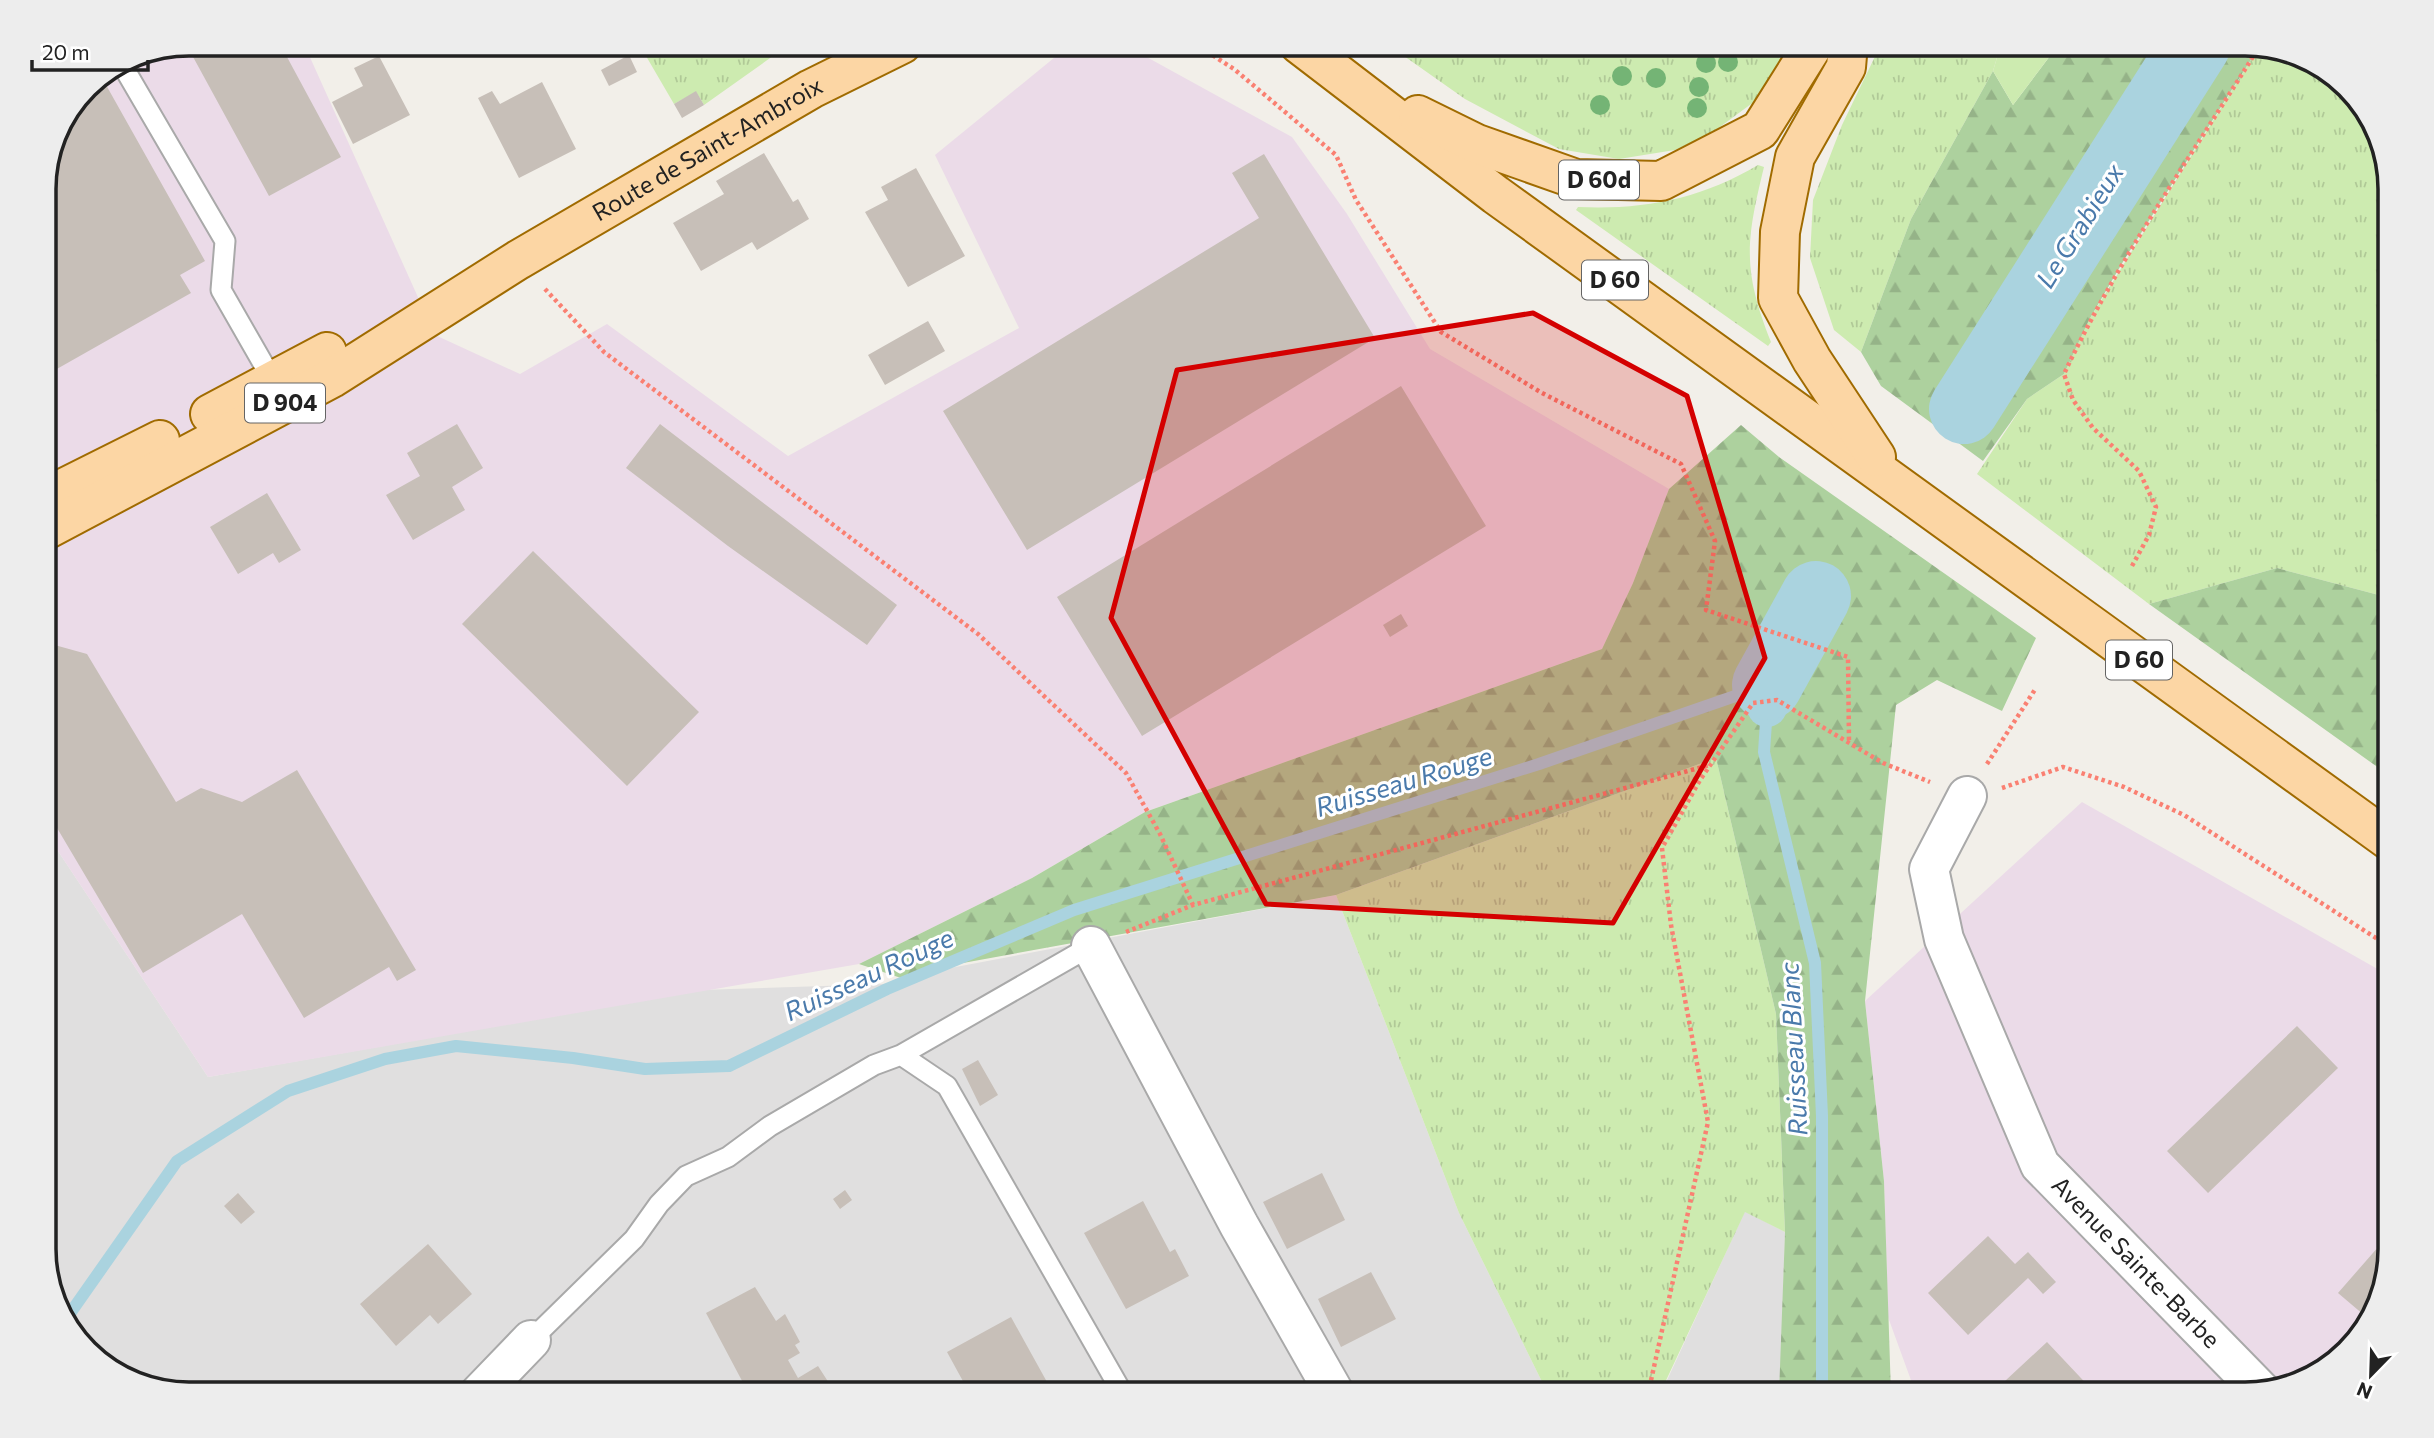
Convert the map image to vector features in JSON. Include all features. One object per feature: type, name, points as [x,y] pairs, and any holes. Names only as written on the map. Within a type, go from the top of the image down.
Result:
[{"type":"main road","name":"Route de Saint-Ambroix","points":[[56,525],[332,378],[518,260],[811,89],[878,56]]},
{"type":"main road","name":"D 60","points":[[1314,56],[1496,195],[1889,476],[2378,832]]},
{"type":"main road","name":"D 60d","points":[[1344,79],[1477,144],[1576,179],[1661,181],[1760,130],[1806,56]]},
{"type":"main road","points":[[1847,56],[1846,67],[1795,157],[1780,232],[1778,298],[1812,359],[1889,476]]},
{"type":"main road","name":"Route de Saint-Ambroix","points":[[56,492],[187,426],[272,379],[518,260]]},
{"type":"street","name":"Avenue Sainte-Barbe","points":[[1967,796],[1930,869],[1932,880],[1944,939],[2040,1165],[2252,1382]]},
{"type":"street","points":[[1091,946],[1239,1225],[1328,1382]]},
{"type":"street","points":[[490,1382],[531,1340]]},
{"type":"lane","points":[[126,72],[225,241],[221,290],[272,379]]},
{"type":"lane","points":[[531,1340],[634,1239],[659,1204],[686,1177],[727,1157],[770,1126],[874,1065],[901,1055],[1091,946]]},
{"type":"lane","points":[[901,1055],[947,1086],[1116,1382]]},
{"type":"path","points":[[1214,56],[1234,69],[1336,155],[1356,200],[1441,332],[1542,393],[1681,464],[1715,541],[1706,611],[1848,657],[1849,742]]},
{"type":"path","points":[[2132,566],[2149,535],[2156,506],[2139,471],[2093,428],[2073,400],[2064,374],[2089,320],[2117,272],[2253,56]]},
{"type":"path","points":[[518,260],[604,352],[978,634],[1126,773],[1160,835],[1193,905]]},
{"type":"path","points":[[1967,796],[2036,688]]},
{"type":"path","points":[[1651,1382],[1709,1122],[1671,925],[1662,848],[1711,765],[1753,703],[1777,700],[1883,763],[1967,796],[2020,783],[2063,767],[2124,787],[2184,815],[2378,939]]},
{"type":"path","points":[[1091,946],[1193,905],[1711,765]]},
{"type":"highlighted area","points":[[1533,313],[1687,396],[1765,658],[1613,923],[1266,904],[1111,618],[1177,370]]},
{"type":"shaded area","points":[[180,56],[309,56],[435,335],[520,374],[607,324],[788,456],[1019,328],[935,155],[1056,56],[1145,56],[1292,137],[1347,214],[1430,349],[1669,489],[1633,583],[1602,649],[1145,812],[1032,878],[859,964],[208,1077],[56,848],[56,180],[66,138],[78,115],[101,89],[138,66]]},
{"type":"shaded area","points":[[2082,802],[2378,969],[2377,1267],[2368,1300],[2351,1330],[2342,1340],[2336,1340],[2336,1346],[2326,1355],[2296,1372],[2263,1381],[2245,1382],[1912,1382],[1888,1317],[1884,1181],[1865,1001]]},
{"type":"shaded area","points":[[56,848],[208,1077],[699,990],[916,983],[945,969],[1336,895],[1459,1213],[1542,1382],[189,1382],[154,1377],[122,1364],[95,1343],[74,1316],[59,1275],[56,1258]]},
{"type":"shaded area","points":[[1745,1211],[1785,1232],[1780,1382],[1666,1382]]},
{"type":"green space","points":[[646,56],[773,56],[704,105],[696,92],[674,104]]},
{"type":"green space","points":[[1404,56],[1786,56],[1762,96],[1713,132],[1675,150],[1619,159],[1559,149],[1465,99]]},
{"type":"green space","points":[[1875,56],[1997,56],[1993,71],[1911,219],[1861,352],[1834,330],[1810,258],[1813,200],[1842,125]]},
{"type":"green space","points":[[1997,56],[2050,56],[2013,105],[1993,71]]},
{"type":"green space","points":[[2050,56],[2253,56],[2124,260],[2089,320],[2064,374],[2027,399],[1983,461],[1881,386],[1861,352],[1911,219],[1993,71],[2013,105]]},
{"type":"green space","points":[[2253,56],[2296,66],[2326,83],[2339,95],[2356,115],[2364,130],[2371,146],[2378,180],[2378,595],[2277,568],[2149,604],[1977,474],[2027,399],[2064,374],[2089,320]]},
{"type":"green space","points":[[1758,165],[1764,167],[1753,215],[1751,274],[1771,342],[1768,346],[1576,210],[1578,207],[1626,206],[1671,200],[1715,186]]},
{"type":"green space","points":[[1741,425],[1779,457],[2036,638],[2002,711],[1937,680],[1896,705],[1865,1001],[1884,1181],[1891,1382],[1779,1382],[1785,1232],[1776,1014],[1716,758],[1336,895],[941,967],[916,983],[859,964],[1032,878],[1145,812],[1602,649],[1633,583],[1669,489]]},
{"type":"green space","points":[[2277,568],[2378,595],[2378,767],[2149,604]]},
{"type":"green space","points":[[1716,758],[1776,1014],[1785,1232],[1745,1212],[1665,1382],[1542,1382],[1459,1213],[1336,895]]},
{"type":"building","points":[[193,56],[286,56],[341,157],[269,196]]},
{"type":"building","points":[[379,56],[410,115],[353,144],[332,102],[363,86],[354,68]]},
{"type":"building","points":[[629,56],[637,72],[609,86],[601,70]]},
{"type":"building","points":[[542,82],[576,149],[519,178],[478,98],[492,91],[500,104]]},
{"type":"building","points":[[106,85],[205,261],[180,275],[191,293],[56,369],[57,171],[66,138],[74,122],[89,101]]},
{"type":"building","points":[[696,91],[704,105],[682,118],[674,104]]},
{"type":"building","points":[[764,153],[793,202],[798,199],[809,219],[757,250],[752,242],[701,271],[673,223],[724,194],[716,181]]},
{"type":"building","points":[[1264,154],[1375,338],[1027,550],[943,411],[1259,218],[1232,173]]},
{"type":"building","points":[[916,168],[965,256],[908,287],[865,212],[888,200],[881,187]]},
{"type":"building","points":[[928,321],[945,351],[885,385],[868,355]]},
{"type":"building","points":[[1401,386],[1486,526],[1142,736],[1057,597]]},
{"type":"building","points":[[457,424],[483,468],[452,487],[465,510],[413,540],[386,495],[420,476],[407,453]]},
{"type":"building","points":[[660,424],[897,605],[867,645],[728,546],[626,468]]},
{"type":"building","points":[[267,493],[301,550],[279,563],[273,553],[238,574],[210,527]]},
{"type":"building","points":[[533,551],[699,712],[627,786],[462,624]]},
{"type":"building","points":[[1401,614],[1408,626],[1390,637],[1383,625]]},
{"type":"building","points":[[56,645],[87,654],[176,802],[201,788],[242,802],[297,770],[416,970],[397,981],[389,967],[304,1018],[242,914],[143,973],[56,826]]},
{"type":"building","points":[[2297,1026],[2338,1068],[2208,1193],[2167,1151]]},
{"type":"building","points":[[978,1060],[998,1095],[980,1106],[962,1069]]},
{"type":"building","points":[[1322,1173],[1345,1220],[1287,1249],[1263,1202]]},
{"type":"building","points":[[845,1190],[852,1200],[840,1209],[833,1199]]},
{"type":"building","points":[[238,1193],[255,1212],[241,1224],[224,1206]]},
{"type":"building","points":[[1143,1201],[1170,1252],[1175,1249],[1189,1276],[1126,1309],[1084,1233]]},
{"type":"building","points":[[1988,1236],[2015,1264],[2028,1252],[2056,1282],[2043,1294],[2028,1278],[1968,1335],[1928,1293]]},
{"type":"building","points":[[428,1244],[472,1294],[438,1324],[430,1315],[396,1346],[360,1304]]},
{"type":"building","points":[[2378,1247],[2373,1284],[2362,1313],[2338,1293]]},
{"type":"building","points":[[1371,1272],[1396,1319],[1341,1347],[1318,1299]]},
{"type":"building","points":[[755,1287],[776,1321],[785,1314],[800,1342],[795,1345],[800,1353],[788,1360],[798,1378],[818,1366],[828,1382],[743,1382],[706,1313]]},
{"type":"building","points":[[1011,1317],[1047,1382],[963,1382],[947,1352]]},
{"type":"building","points":[[2047,1342],[2085,1382],[2004,1382]]},
{"type":"waterway","name":"Le Grabieux","points":[[1964,409],[2188,56]]},
{"type":"waterway","name":"Le Grabieux","points":[[1767,685],[1816,596]]},
{"type":"waterway","name":"Ruisseau Rouge","points":[[72,1311],[177,1161],[288,1091],[385,1059],[456,1046],[573,1058],[645,1069],[729,1066],[887,989],[1074,910],[1539,764],[1767,685]]},
{"type":"waterway","points":[[1767,685],[1767,707]]},
{"type":"waterway","name":"Ruisseau Blanc","points":[[1767,707],[1764,752],[1815,963],[1822,1116],[1822,1382]]}]
